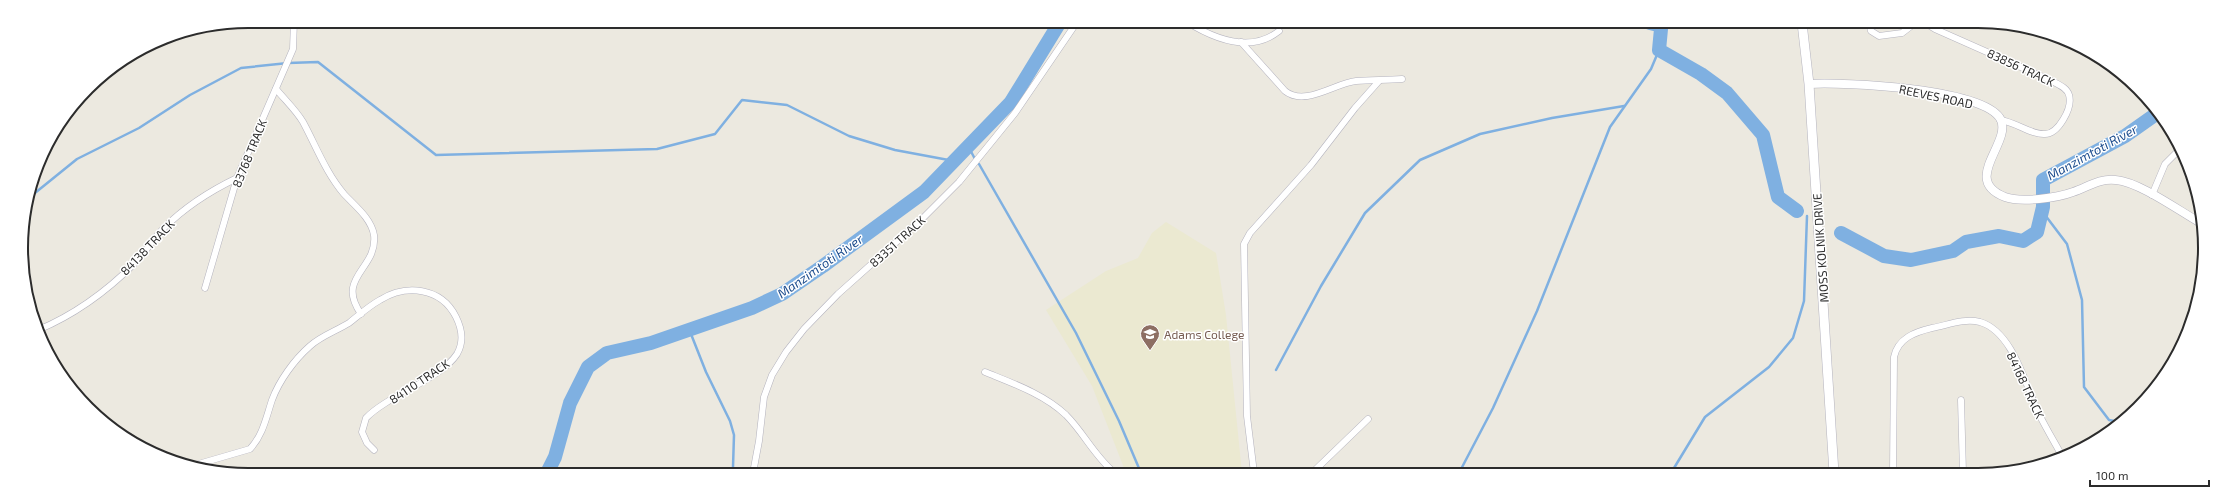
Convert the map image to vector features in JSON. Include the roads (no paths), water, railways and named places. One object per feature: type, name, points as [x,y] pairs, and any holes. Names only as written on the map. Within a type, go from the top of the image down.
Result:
[{"type":"main road","name":"MOSS KOLNIK DRIVE","points":[[1803,28],[1809,84],[1834,468]]},
{"type":"street","name":"83768 TRACK","points":[[204,288],[237,178],[294,48],[294,28]]},
{"type":"street","name":"83351 TRACK","points":[[754,468],[764,397],[772,375],[786,352],[804,329],[838,294],[922,219],[959,182],[1015,113],[1072,28]]},
{"type":"street","points":[[1197,28],[1206,33],[1241,42],[1253,43],[1263,41],[1279,31]]},
{"type":"street","points":[[1871,28],[1872,31],[1879,36],[1902,33],[1908,28]]},
{"type":"street","name":"83856 TRACK","points":[[1933,28],[2039,74],[2063,87],[2070,96],[2069,105],[2061,123],[2054,132],[2049,134],[2037,133],[2012,121],[2000,120]]},
{"type":"street","points":[[1241,42],[1285,91],[1293,95],[1315,94],[1355,82],[1402,79]]},
{"type":"street","points":[[1253,468],[1246,395],[1244,244],[1250,233],[1311,165],[1355,108],[1379,81]]},
{"type":"street","name":"REEVES ROAD","points":[[1809,84],[1872,84],[1922,91],[1957,98],[1977,105],[1994,112],[2000,120]]},
{"type":"street","points":[[276,89],[302,121],[337,186],[367,219],[372,229],[374,238],[372,251],[352,291],[354,302],[361,314]]},
{"type":"street","points":[[2000,120],[2002,127],[1987,172],[1988,183],[2002,196],[2024,199],[2053,198],[2108,180],[2124,181],[2196,220]]},
{"type":"street","points":[[2152,195],[2165,164],[2176,153]]},
{"type":"street","name":"84138 TRACK","points":[[43,328],[64,318],[86,303],[135,262],[170,222],[216,189],[237,178]]},
{"type":"street","name":"84110 TRACK","points":[[201,463],[250,449],[262,432],[273,399],[295,362],[318,339],[390,295],[403,291],[425,291],[434,294],[450,307],[460,326],[462,334],[460,348],[450,362],[366,418],[362,432],[367,443],[374,450]]},
{"type":"street","name":"84168 TRACK","points":[[1894,468],[1894,360],[1896,350],[1902,341],[1920,331],[1963,321],[1976,321],[1988,325],[2005,341],[2020,369],[2041,417],[2060,452]]},
{"type":"street","points":[[985,372],[1029,390],[1064,414],[1104,464],[1109,468]]},
{"type":"street","points":[[1961,400],[1963,468]]},
{"type":"street","points":[[1317,468],[1368,419]]},
{"type":"waterway","name":"Manzimtoti River","points":[[550,468],[555,457],[570,403],[588,367],[607,353],[651,343],[752,308],[782,294],[823,266],[924,192],[1011,102],[1056,28]]},
{"type":"waterway","name":"Manzimtoti River","points":[[1660,28],[1659,50],[1701,74],[1727,93],[1763,135],[1778,197],[1797,211]]},
{"type":"waterway","points":[[1462,468],[1493,408],[1537,311],[1610,127],[1651,69],[1659,50]]},
{"type":"waterway","points":[[34,193],[77,159],[139,128],[190,95],[241,68],[288,63],[318,62],[436,155],[657,149],[715,134],[742,100],[787,105],[849,136],[895,150],[954,161]]},
{"type":"waterway","points":[[1276,370],[1321,286],[1365,213],[1420,160],[1480,134],[1552,118],[1624,106]]},
{"type":"waterway","name":"Manzimtoti River","points":[[1841,233],[1884,256],[1911,260],[1953,251],[1966,242],[1999,236],[2023,241],[2037,232],[2043,207],[2043,180],[2125,136],[2154,116]]},
{"type":"waterway","points":[[968,146],[975,159]]},
{"type":"waterway","points":[[979,164],[1076,333],[1119,421],[1139,468]]},
{"type":"waterway","points":[[2042,211],[2067,244],[2082,300],[2084,387],[2109,420],[2114,421]]},
{"type":"waterway","points":[[1674,468],[1705,417],[1769,367],[1793,338],[1804,301],[1807,216]]},
{"type":"waterway","points":[[689,329],[706,372],[730,421],[734,435],[734,468]]},
{"type":"place","name":"Adams College","points":[[1150,351]]}]
